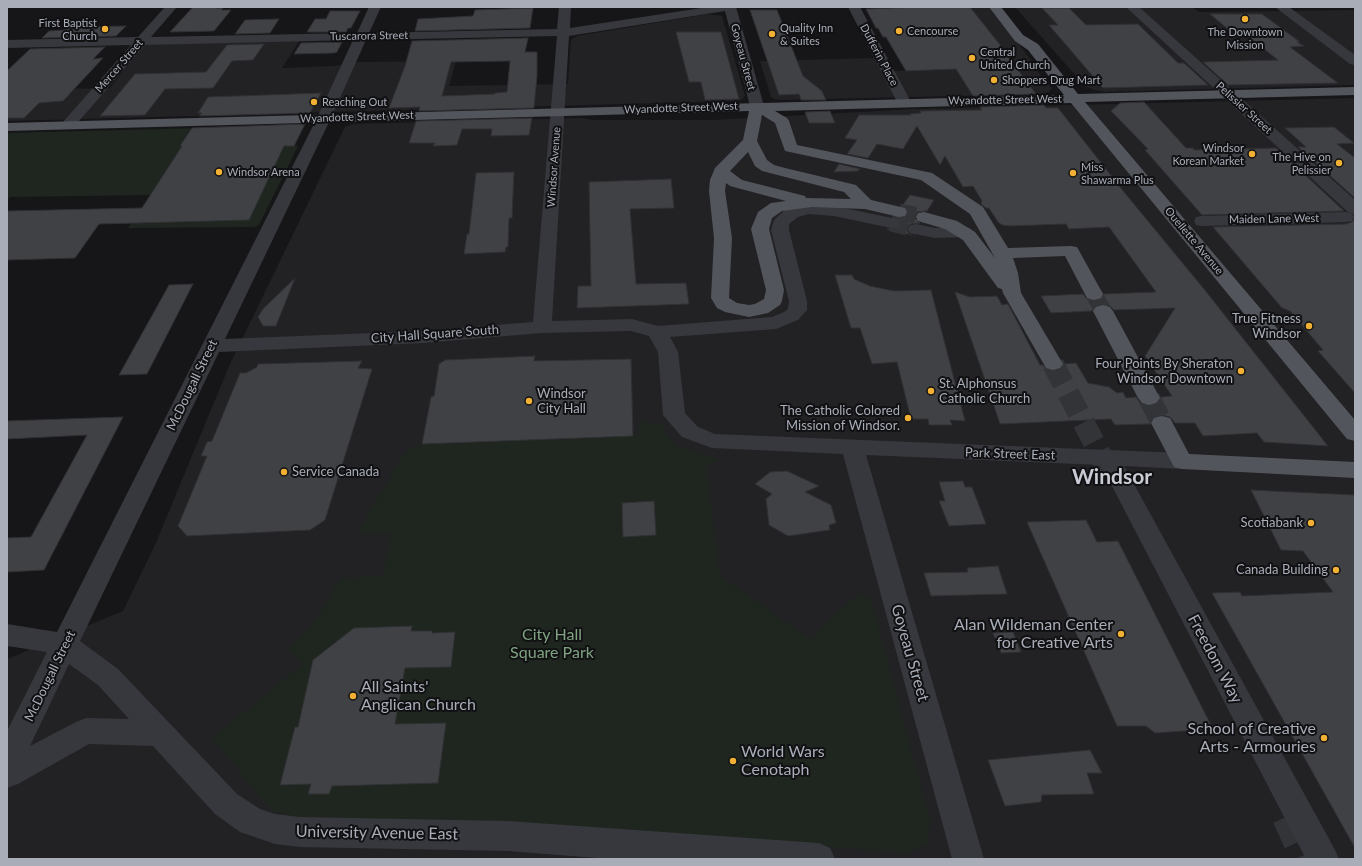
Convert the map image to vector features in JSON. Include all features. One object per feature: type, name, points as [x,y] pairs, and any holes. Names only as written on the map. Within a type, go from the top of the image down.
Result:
[{"type":"main road","name":"Ouellette Avenue","points":[[995,7],[1019,38],[1033,47],[1355,434]]},
{"type":"main road","name":"Ouellette Avenue","points":[[1007,7],[1032,38],[1033,47]]},
{"type":"main road","name":"Wyandotte Street West","points":[[7,127],[1355,91]]},
{"type":"main road","points":[[895,217],[865,204],[812,202],[777,207],[764,216],[760,229],[775,296],[770,304],[761,309],[749,311],[732,308],[724,304],[720,298],[724,238],[717,186],[721,170],[750,141],[757,106],[782,121],[790,148],[926,176],[977,211],[1002,253],[1009,273],[1012,293]]},
{"type":"main road","points":[[750,141],[760,163],[768,168],[850,188],[865,204]]},
{"type":"main road","points":[[721,170],[736,183],[812,202]]},
{"type":"main road","points":[[964,232],[973,240],[1012,293],[1053,364]]},
{"type":"main road","points":[[1002,253],[1071,251],[1150,398]]},
{"type":"main road","points":[[1162,423],[1182,461]]},
{"type":"main road","name":"Park Street East","points":[[1182,461],[1355,470]]},
{"type":"street","name":"Mercer Street","points":[[68,125],[171,7]]},
{"type":"street","name":"McDougall Street","points":[[7,762],[324,118],[375,7]]},
{"type":"street","name":"Windsor Avenue","points":[[542,327],[565,7]]},
{"type":"street","name":"Tuscarora Street","points":[[7,44],[579,32],[730,7]]},
{"type":"street","name":"Goyeau Street","points":[[730,7],[757,106]]},
{"type":"street","name":"Dufferin Place","points":[[854,7],[904,102]]},
{"type":"street","name":"Pelissier Street","points":[[1132,7],[1228,94],[1350,213]]},
{"type":"street","points":[[1281,7],[1355,61]]},
{"type":"street","name":"City Hall Square South","points":[[212,346],[423,337],[542,327],[632,325],[657,332],[776,323],[791,316],[797,310],[798,301],[780,230],[781,223],[792,213],[809,209],[895,217]]},
{"type":"street","name":"Maiden Lane West","points":[[1202,220],[1350,213]]},
{"type":"street","points":[[920,223],[935,233],[964,232]]},
{"type":"street","name":"Park Street East","points":[[657,332],[668,352],[674,416],[690,432],[712,441],[1182,461]]},
{"type":"street","name":"Goyeau Street","points":[[852,447],[968,859]]},
{"type":"street","name":"Freedom Way","points":[[1108,458],[1323,859]]},
{"type":"street","name":"University Avenue East","points":[[7,635],[26,637],[64,645],[108,677],[226,804],[251,821],[275,829],[307,832],[508,836],[819,859]]},
{"type":"street","points":[[7,774],[86,731],[161,733]]},
{"type":"shaded area","points":[[921,7],[994,7],[1000,18],[1039,73],[1052,88],[1049,92],[1039,94],[783,100],[774,99],[771,97],[760,61],[875,58],[894,71],[956,69],[950,49]]},
{"type":"shaded area","points":[[1015,7],[1192,7],[1199,12],[1355,10],[1355,85],[1105,92],[1094,90],[1085,86]]},
{"type":"shaded area","points":[[708,14],[722,16],[745,96],[742,100],[7,121],[7,90],[110,88],[141,48],[148,43],[300,40],[282,68],[334,66],[360,62],[456,61],[449,86],[568,84],[571,40],[577,36]]},
{"type":"shaded area","points":[[1355,98],[1355,859],[7,859],[7,659],[123,611],[155,545],[230,364],[345,127],[354,124],[583,118],[593,120],[713,120],[915,109]]},
{"type":"green space","points":[[241,127],[298,146],[259,225],[254,227],[128,228],[150,195],[10,197],[7,200],[7,133]]},
{"type":"green space","name":"City Hall Square Park","points":[[638,422],[662,424],[666,434],[677,446],[720,459],[706,466],[720,576],[811,639],[858,594],[871,599],[930,821],[928,844],[907,853],[548,824],[301,817],[272,811],[212,738],[304,663],[287,651],[307,631],[325,606],[339,579],[383,575],[391,534],[357,533],[402,457],[413,447],[422,444],[639,436]]},
{"type":"building","points":[[193,7],[216,7],[215,8],[223,8],[221,10],[231,10],[214,31],[170,32]]},
{"type":"building","points":[[970,7],[1036,94],[973,96],[956,69],[906,71],[886,37],[883,37],[878,28],[876,28],[866,9]]},
{"type":"building","points":[[533,8],[530,28],[415,31],[418,19],[473,16],[475,10]]},
{"type":"building","points":[[1042,8],[1069,8],[1086,25],[1138,24],[1178,63],[1184,63],[1208,85],[1103,88],[1049,25],[1058,25]]},
{"type":"building","points":[[750,10],[777,10],[803,76],[822,91],[826,100],[801,100],[799,94],[779,95]]},
{"type":"building","points":[[330,11],[360,11],[351,28],[348,28],[346,32],[307,32],[315,19],[326,19]]},
{"type":"building","points":[[1210,14],[1262,14],[1304,46],[1290,47],[1338,83],[1228,85],[1203,62],[1278,60],[1240,30],[1229,30]]},
{"type":"building","points":[[279,19],[270,33],[235,34],[245,20]]},
{"type":"building","points":[[126,26],[116,36],[42,38],[49,31],[66,30],[71,27]]},
{"type":"building","points":[[676,32],[721,32],[739,99],[705,100],[701,82],[689,82]]},
{"type":"building","points":[[528,38],[525,52],[537,52],[537,76],[534,108],[419,111],[420,107],[389,108],[405,66],[412,41]],"holes":[[[510,61],[507,92],[495,94],[442,96],[451,62]]]},
{"type":"building","points":[[342,42],[337,52],[334,53],[294,54],[301,43]]},
{"type":"building","points":[[264,44],[253,60],[232,61],[213,88],[165,89],[145,115],[100,116],[135,74],[206,72],[227,45]]},
{"type":"building","points":[[105,47],[93,59],[103,58],[63,101],[39,103],[24,118],[7,118],[7,71],[30,49]]},
{"type":"building","points":[[321,93],[310,113],[199,116],[202,113],[198,113],[208,97]]},
{"type":"building","points":[[1144,102],[1186,148],[1193,148],[1194,150],[1276,148],[1344,211],[1202,215],[1145,150],[1148,149],[1111,111],[1120,103]]},
{"type":"building","points":[[1044,105],[1046,108],[1058,108],[1328,446],[1264,442],[1257,433],[1203,436],[1195,423],[1175,423],[1170,417],[1162,415],[1154,417],[1150,424],[1115,425],[1111,419],[1000,424],[955,292],[970,297],[997,296],[1002,305],[1008,304],[1040,365],[1043,365],[1046,369],[1053,371],[1061,369],[1064,364],[1076,363],[1088,383],[1109,387],[1117,393],[1123,392],[1126,398],[1136,397],[1141,404],[1149,406],[1157,404],[1161,397],[1172,396],[1145,356],[1175,308],[1114,310],[1110,306],[1103,304],[1095,306],[1092,311],[1051,313],[1041,296],[1083,294],[1087,299],[1094,301],[1101,299],[1104,294],[1156,292],[1109,227],[1069,229],[1066,224],[1002,225],[998,222],[989,208],[986,208],[981,204],[982,201],[973,186],[963,187],[945,156],[940,165],[917,126],[903,149],[877,144],[868,158],[847,154],[857,140],[845,138],[859,115],[911,115],[910,114],[921,113],[920,111],[982,110],[980,107]]},
{"type":"building","points":[[830,111],[835,123],[809,123],[805,112]]},
{"type":"building","points":[[532,118],[529,135],[491,136],[492,129],[462,129],[457,145],[433,146],[435,143],[409,143],[416,121]]},
{"type":"building","points":[[305,124],[294,146],[284,146],[249,220],[99,224],[75,258],[7,260],[7,211],[142,208],[192,128]]},
{"type":"building","points":[[1334,127],[1354,143],[1337,144],[1355,158],[1355,198],[1298,147],[1306,147],[1285,128]]},
{"type":"building","points":[[839,164],[860,169],[858,171],[834,172]]},
{"type":"building","points":[[514,172],[512,218],[509,218],[508,247],[506,247],[505,252],[464,254],[467,234],[469,234],[476,173]]},
{"type":"building","points":[[671,179],[674,208],[630,209],[636,284],[686,283],[689,304],[577,308],[578,286],[591,286],[589,182]]},
{"type":"building","points":[[910,195],[934,200],[927,211],[917,212],[915,218],[920,223],[910,224],[906,228],[909,234],[912,235],[887,229],[897,228],[900,224],[898,218],[906,217],[908,211],[906,207],[902,206]]},
{"type":"building","points":[[1355,218],[1355,393],[1318,351],[1323,350],[1290,311],[1282,308],[1213,227],[1346,224],[1352,222]]},
{"type":"building","name":"St. Alphonsus Catholic Church","points":[[835,275],[852,275],[854,279],[870,286],[894,291],[931,290],[965,421],[950,420],[952,425],[929,425],[928,419],[911,419],[897,362],[872,364],[860,328],[851,328]]},
{"type":"building","points":[[295,278],[276,326],[263,326],[258,317],[263,309]]},
{"type":"building","points":[[193,284],[147,374],[119,375],[169,285]]},
{"type":"building","name":"Windsor City Hall","points":[[535,356],[534,361],[631,359],[633,436],[422,444],[431,397],[434,396],[439,364],[445,360]]},
{"type":"building","points":[[362,361],[358,368],[372,369],[325,520],[310,530],[187,536],[178,526],[207,456],[201,456],[207,442],[212,441],[240,373],[246,373],[257,367],[258,364]]},
{"type":"building","points":[[123,417],[44,570],[7,572],[7,538],[31,537],[87,435],[7,439],[7,421]]},
{"type":"building","points":[[787,471],[819,486],[805,492],[831,505],[836,523],[829,525],[830,530],[788,536],[769,525],[766,499],[772,494],[755,484],[770,472]]},
{"type":"building","points":[[963,481],[965,487],[972,487],[986,524],[949,526],[939,501],[945,501],[939,482]]},
{"type":"building","name":"School of Creative Arts - Armouries","points":[[1251,490],[1355,495],[1355,848],[1212,593],[1240,592],[1242,596],[1333,592],[1303,551],[1281,550]]},
{"type":"building","points":[[654,501],[656,535],[623,537],[622,503]]},
{"type":"building","name":"Alan Wildeman Center for Creative Arts","points":[[1086,520],[1097,542],[1118,541],[1213,729],[1155,733],[1146,726],[1117,726],[1027,522]]},
{"type":"building","points":[[998,566],[1007,594],[931,596],[924,573],[968,572],[967,568]]},
{"type":"building","name":"All Saints' Anglican Church","points":[[412,626],[411,631],[432,631],[432,633],[455,632],[451,667],[405,668],[395,724],[446,723],[438,783],[332,786],[329,794],[308,794],[311,784],[280,785],[295,727],[298,727],[313,660],[354,628]]},
{"type":"building","points":[[1013,632],[1021,652],[1001,653],[993,633]]},
{"type":"building","points":[[1090,750],[1102,773],[1087,773],[1094,794],[1042,795],[1041,802],[1005,806],[988,760]]},
{"type":"tunnel","points":[[899,212],[924,217]]},
{"type":"tunnel","points":[[891,223],[916,229]]},
{"type":"tunnel","points":[[1094,294],[1103,311]]},
{"type":"tunnel","points":[[1053,364],[1112,477]]},
{"type":"tunnel","points":[[1149,398],[1162,423]]},
{"type":"tunnel","points":[[1286,817],[1305,859]]},
{"type":"place","name":"The Downtown Mission","points":[[1245,19]]},
{"type":"place","name":"First Baptist Church","points":[[105,29]]},
{"type":"place","name":"Cencourse","points":[[899,31]]},
{"type":"place","name":"Quality Inn & Suites","points":[[772,34]]},
{"type":"place","name":"Central United Church","points":[[972,58]]},
{"type":"place","name":"Shoppers Drug Mart","points":[[994,80]]},
{"type":"place","name":"Reaching Out","points":[[314,102]]},
{"type":"place","name":"Windsor Korean Market","points":[[1252,154]]},
{"type":"place","name":"The Hive on Pelissier","points":[[1339,163]]},
{"type":"place","name":"Windsor Arena","points":[[219,172]]},
{"type":"place","name":"Miss Shawarma Plus","points":[[1073,173]]},
{"type":"place","name":"True Fitness Windsor","points":[[1309,326]]},
{"type":"place","name":"Four Points By Sheraton Windsor Downtown","points":[[1241,371]]},
{"type":"place","name":"St. Alphonsus Catholic Church","points":[[931,391]]},
{"type":"place","name":"Windsor City Hall","points":[[529,401]]},
{"type":"place","name":"The Catholic Colored Mission of Windsor.","points":[[908,418]]},
{"type":"place","name":"Service Canada","points":[[284,472]]},
{"type":"place","name":"Scotiabank","points":[[1311,523]]},
{"type":"place","name":"Canada Building","points":[[1336,570]]},
{"type":"place","name":"Alan Wildeman Center for Creative Arts","points":[[1121,634]]},
{"type":"place","name":"All Saints' Anglican Church","points":[[353,696]]},
{"type":"place","name":"School of Creative Arts - Armouries","points":[[1324,738]]},
{"type":"place","name":"World Wars Cenotaph","points":[[733,761]]},
{"type":"district","name":"Windsor","points":[[1112,477]]}]
